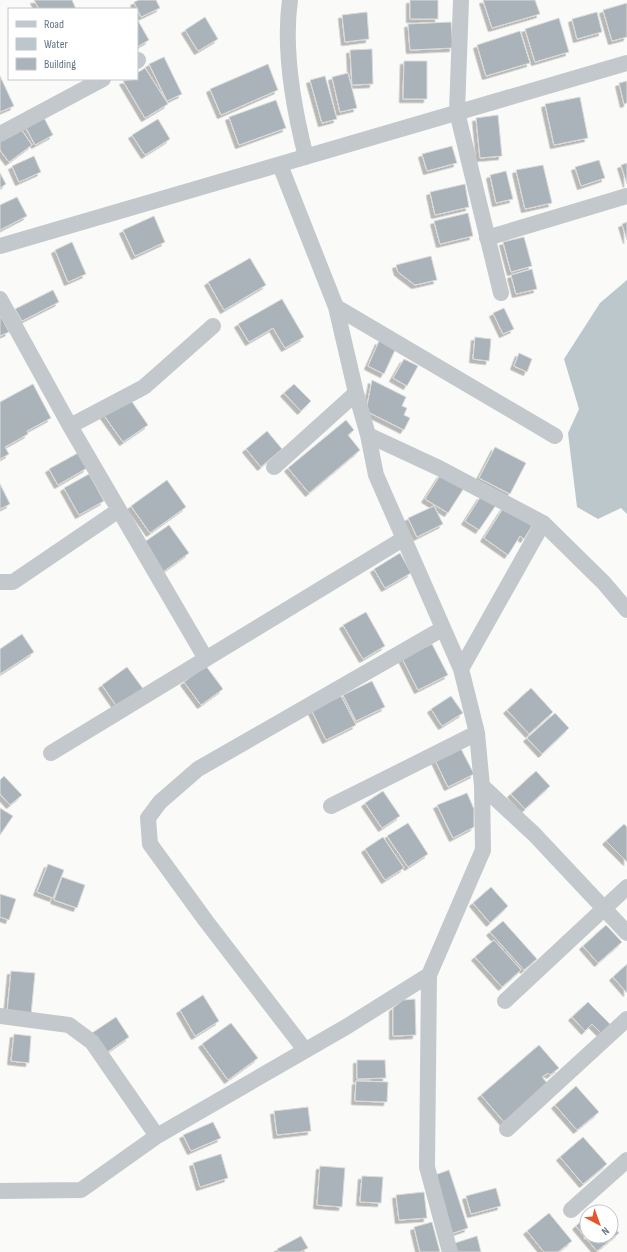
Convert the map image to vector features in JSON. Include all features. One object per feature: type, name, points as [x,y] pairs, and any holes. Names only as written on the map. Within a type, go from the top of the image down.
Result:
[{"type":"street","points":[[290,0],[289,46],[300,133],[306,157]]},
{"type":"street","points":[[461,0],[457,112],[501,293]]},
{"type":"street","points":[[0,246],[627,63]]},
{"type":"street","points":[[0,134],[101,80]]},
{"type":"street","points":[[280,165],[336,307],[356,393],[368,435],[376,475],[442,629],[461,669],[477,733],[482,786],[483,850],[429,975],[426,1167],[450,1252]]},
{"type":"street","points":[[487,238],[627,196]]},
{"type":"street","points":[[0,299],[70,426],[206,659]]},
{"type":"street","points":[[336,307],[555,436]]},
{"type":"street","points":[[70,426],[144,387],[213,326]]},
{"type":"street","points":[[274,467],[356,393]]},
{"type":"street","points":[[368,435],[439,468],[543,523],[604,583],[627,610]]},
{"type":"street","points":[[0,582],[12,582],[119,510]]},
{"type":"street","points":[[461,669],[543,523]]},
{"type":"street","points":[[51,753],[403,539]]},
{"type":"street","points":[[305,1050],[206,921],[150,844],[148,818],[160,802],[198,769],[442,629]]},
{"type":"street","points":[[331,806],[477,733]]},
{"type":"street","points":[[482,786],[534,834],[627,933]]},
{"type":"street","points":[[505,1001],[627,887]]},
{"type":"street","points":[[0,1191],[81,1190],[157,1136],[305,1050],[429,975]]},
{"type":"street","points":[[0,1016],[69,1025],[92,1042],[157,1136]]},
{"type":"street","points":[[507,1129],[627,1019]]},
{"type":"street","points":[[571,1210],[627,1160]]},
{"type":"water","points":[[627,280],[627,514],[621,508],[598,519],[577,507],[568,433],[579,409],[564,359],[600,303]]},
{"type":"building","points":[[34,0],[72,0],[76,8],[38,8]]},
{"type":"building","points":[[139,0],[156,0],[160,8],[141,17],[134,2]]},
{"type":"building","points":[[410,0],[438,0],[438,19],[410,19]]},
{"type":"building","points":[[483,0],[535,0],[540,14],[492,28]]},
{"type":"building","points":[[627,3],[627,37],[612,41],[603,10]]},
{"type":"building","points":[[367,12],[369,39],[345,42],[342,15]]},
{"type":"building","points":[[597,12],[602,32],[577,39],[572,19]]},
{"type":"building","points":[[205,17],[218,39],[198,51],[185,30]]},
{"type":"building","points":[[559,18],[569,52],[535,62],[525,29]]},
{"type":"building","points":[[138,21],[149,40],[138,46]]},
{"type":"building","points":[[451,22],[453,48],[410,50],[408,24]]},
{"type":"building","points":[[520,31],[530,63],[486,76],[477,45]]},
{"type":"building","points":[[372,49],[373,84],[352,85],[350,50]]},
{"type":"building","points":[[164,57],[182,94],[167,101],[149,64]]},
{"type":"building","points":[[404,61],[427,61],[427,99],[403,99]]},
{"type":"building","points":[[268,64],[278,90],[221,115],[210,89]]},
{"type":"building","points":[[145,68],[168,104],[145,118],[123,81],[138,80],[138,72]]},
{"type":"building","points":[[348,73],[357,108],[340,112],[332,77]]},
{"type":"building","points":[[0,76],[14,106],[0,112]]},
{"type":"building","points":[[325,76],[337,119],[322,123],[310,80]]},
{"type":"building","points":[[627,81],[627,103],[624,104],[619,83]]},
{"type":"building","points":[[580,97],[588,138],[554,145],[545,104]]},
{"type":"building","points":[[276,100],[286,128],[239,145],[229,117]]},
{"type":"building","points":[[42,114],[53,135],[35,145],[24,124]]},
{"type":"building","points":[[498,115],[502,156],[480,158],[476,118]]},
{"type":"building","points":[[158,119],[170,139],[145,155],[132,135]]},
{"type":"building","points":[[18,125],[32,145],[9,162],[0,150],[0,138]]},
{"type":"building","points":[[452,146],[457,163],[427,171],[422,154]]},
{"type":"building","points":[[34,156],[41,172],[19,182],[12,166]]},
{"type":"building","points":[[599,160],[605,178],[581,186],[575,167]]},
{"type":"building","points":[[627,163],[627,184],[621,165]]},
{"type":"building","points":[[543,165],[552,203],[525,209],[516,170]]},
{"type":"building","points":[[506,171],[513,199],[496,203],[490,175]]},
{"type":"building","points":[[0,173],[6,184],[0,188]]},
{"type":"building","points":[[465,184],[469,207],[435,215],[430,192]]},
{"type":"building","points":[[17,197],[27,216],[0,230],[0,205]]},
{"type":"building","points":[[468,213],[473,236],[440,244],[434,221]]},
{"type":"building","points":[[154,216],[165,242],[135,256],[123,230]]},
{"type":"building","points":[[627,222],[627,240],[622,224]]},
{"type":"building","points":[[524,237],[532,266],[511,272],[503,242]]},
{"type":"building","points":[[72,242],[86,274],[68,282],[55,250]]},
{"type":"building","points":[[431,256],[437,280],[415,285],[398,272],[396,265]]},
{"type":"building","points":[[250,258],[266,285],[224,310],[208,282]]},
{"type":"building","points":[[532,269],[537,289],[516,294],[511,275]]},
{"type":"building","points":[[53,290],[59,302],[22,321],[15,309]]},
{"type":"building","points":[[282,299],[304,337],[285,348],[273,328],[249,342],[238,324]]},
{"type":"building","points":[[504,308],[514,329],[503,334],[493,313]]},
{"type":"building","points":[[0,315],[9,332],[0,336]]},
{"type":"building","points":[[475,337],[491,339],[489,361],[473,359]]},
{"type":"building","points":[[379,341],[396,348],[384,374],[368,366]]},
{"type":"building","points":[[519,353],[532,359],[527,372],[514,366]]},
{"type":"building","points":[[404,359],[418,366],[407,386],[393,378]]},
{"type":"building","points":[[372,380],[406,397],[402,406],[407,408],[404,415],[410,418],[404,430],[366,411]]},
{"type":"building","points":[[33,384],[51,418],[27,431],[28,434],[5,447],[9,454],[0,459],[0,402]]},
{"type":"building","points":[[294,384],[311,401],[301,411],[284,393]]},
{"type":"building","points":[[128,396],[148,425],[123,442],[103,414]]},
{"type":"building","points":[[346,420],[354,430],[348,435],[360,450],[309,493],[288,468]]},
{"type":"building","points":[[267,431],[282,449],[261,467],[246,449]]},
{"type":"building","points":[[495,447],[526,463],[510,494],[479,478]]},
{"type":"building","points":[[78,453],[87,468],[58,485],[49,469]]},
{"type":"building","points":[[89,474],[104,501],[79,515],[64,488]]},
{"type":"building","points":[[441,474],[464,488],[448,513],[425,499]]},
{"type":"building","points":[[167,480],[186,507],[150,533],[131,506]]},
{"type":"building","points":[[0,484],[10,504],[0,509]]},
{"type":"building","points":[[481,496],[496,505],[479,530],[465,521]]},
{"type":"building","points":[[434,506],[443,524],[417,537],[408,518]]},
{"type":"building","points":[[504,507],[532,526],[524,539],[520,536],[508,555],[484,538]]},
{"type":"building","points":[[169,525],[189,553],[163,572],[143,543]]},
{"type":"building","points":[[400,553],[411,573],[385,588],[374,569]]},
{"type":"building","points":[[366,612],[385,646],[363,659],[343,625]]},
{"type":"building","points":[[22,634],[34,652],[0,674],[0,649]]},
{"type":"building","points":[[432,644],[448,675],[418,690],[402,658]]},
{"type":"building","points":[[206,666],[223,689],[201,705],[184,682]]},
{"type":"building","points":[[127,667],[144,690],[118,708],[102,685]]},
{"type":"building","points":[[372,681],[385,707],[356,721],[343,695]]},
{"type":"building","points":[[531,688],[553,712],[529,734],[507,710]]},
{"type":"building","points":[[341,696],[356,725],[326,740],[312,711]]},
{"type":"building","points":[[451,696],[463,713],[442,726],[431,709]]},
{"type":"building","points":[[555,713],[569,728],[542,754],[527,738]]},
{"type":"building","points":[[460,747],[474,774],[448,787],[435,760]]},
{"type":"building","points":[[536,771],[550,786],[525,809],[511,794]]},
{"type":"building","points":[[4,776],[22,795],[10,805],[0,794],[0,780]]},
{"type":"building","points":[[383,791],[400,816],[382,828],[365,803]]},
{"type":"building","points":[[467,793],[474,809],[474,827],[453,838],[437,805]]},
{"type":"building","points":[[0,808],[13,816],[0,835]]},
{"type":"building","points":[[408,823],[428,854],[408,867],[387,836]]},
{"type":"building","points":[[624,824],[627,827],[627,862],[606,841]]},
{"type":"building","points":[[383,837],[404,868],[385,880],[365,849]]},
{"type":"building","points":[[48,864],[64,870],[53,898],[37,892]]},
{"type":"building","points":[[62,877],[85,885],[77,908],[54,900]]},
{"type":"building","points":[[491,887],[508,906],[490,923],[473,903]]},
{"type":"building","points":[[0,894],[16,899],[9,920],[0,917]]},
{"type":"building","points":[[503,921],[537,959],[524,970],[490,932]]},
{"type":"building","points":[[606,925],[622,942],[598,963],[583,946]]},
{"type":"building","points":[[494,940],[521,970],[502,987],[475,957]]},
{"type":"building","points":[[627,964],[627,993],[613,977]]},
{"type":"building","points":[[11,971],[35,973],[31,1015],[7,1013]]},
{"type":"building","points":[[203,995],[219,1021],[195,1036],[180,1010]]},
{"type":"building","points":[[415,999],[416,1035],[393,1036],[393,1008],[403,1000]]},
{"type":"building","points":[[588,1002],[611,1025],[602,1034],[592,1024],[585,1031],[572,1017]]},
{"type":"building","points":[[116,1017],[129,1037],[106,1053],[92,1033]]},
{"type":"building","points":[[231,1023],[258,1058],[228,1080],[202,1044]]},
{"type":"building","points":[[14,1034],[31,1036],[29,1063],[11,1061]]},
{"type":"building","points":[[539,1045],[559,1068],[550,1075],[548,1073],[542,1077],[548,1084],[504,1122],[481,1095]]},
{"type":"building","points":[[357,1060],[385,1060],[386,1078],[357,1079]]},
{"type":"building","points":[[356,1081],[388,1082],[387,1102],[355,1101]]},
{"type":"building","points":[[576,1086],[599,1112],[577,1130],[555,1105]]},
{"type":"building","points":[[308,1107],[311,1131],[277,1135],[274,1111]]},
{"type":"building","points":[[213,1122],[221,1138],[191,1151],[183,1135]]},
{"type":"building","points":[[583,1137],[607,1164],[583,1184],[560,1157]]},
{"type":"building","points":[[221,1154],[228,1178],[200,1187],[193,1163]]},
{"type":"building","points":[[320,1166],[345,1168],[342,1207],[317,1205]]},
{"type":"building","points":[[449,1170],[468,1228],[448,1235],[432,1176]]},
{"type":"building","points":[[362,1176],[383,1177],[381,1203],[360,1202]]},
{"type":"building","points":[[496,1188],[501,1206],[471,1214],[466,1196]]},
{"type":"building","points":[[424,1192],[427,1218],[399,1220],[396,1195]]},
{"type":"building","points":[[549,1213],[572,1241],[558,1252],[544,1252],[527,1231]]},
{"type":"building","points":[[432,1222],[440,1252],[420,1252],[414,1227]]},
{"type":"building","points":[[301,1236],[308,1248],[300,1252],[279,1252],[277,1249]]},
{"type":"building","points":[[477,1236],[481,1252],[454,1252],[452,1244]]},
{"type":"building","points":[[591,1244],[606,1244],[597,1251]]}]
